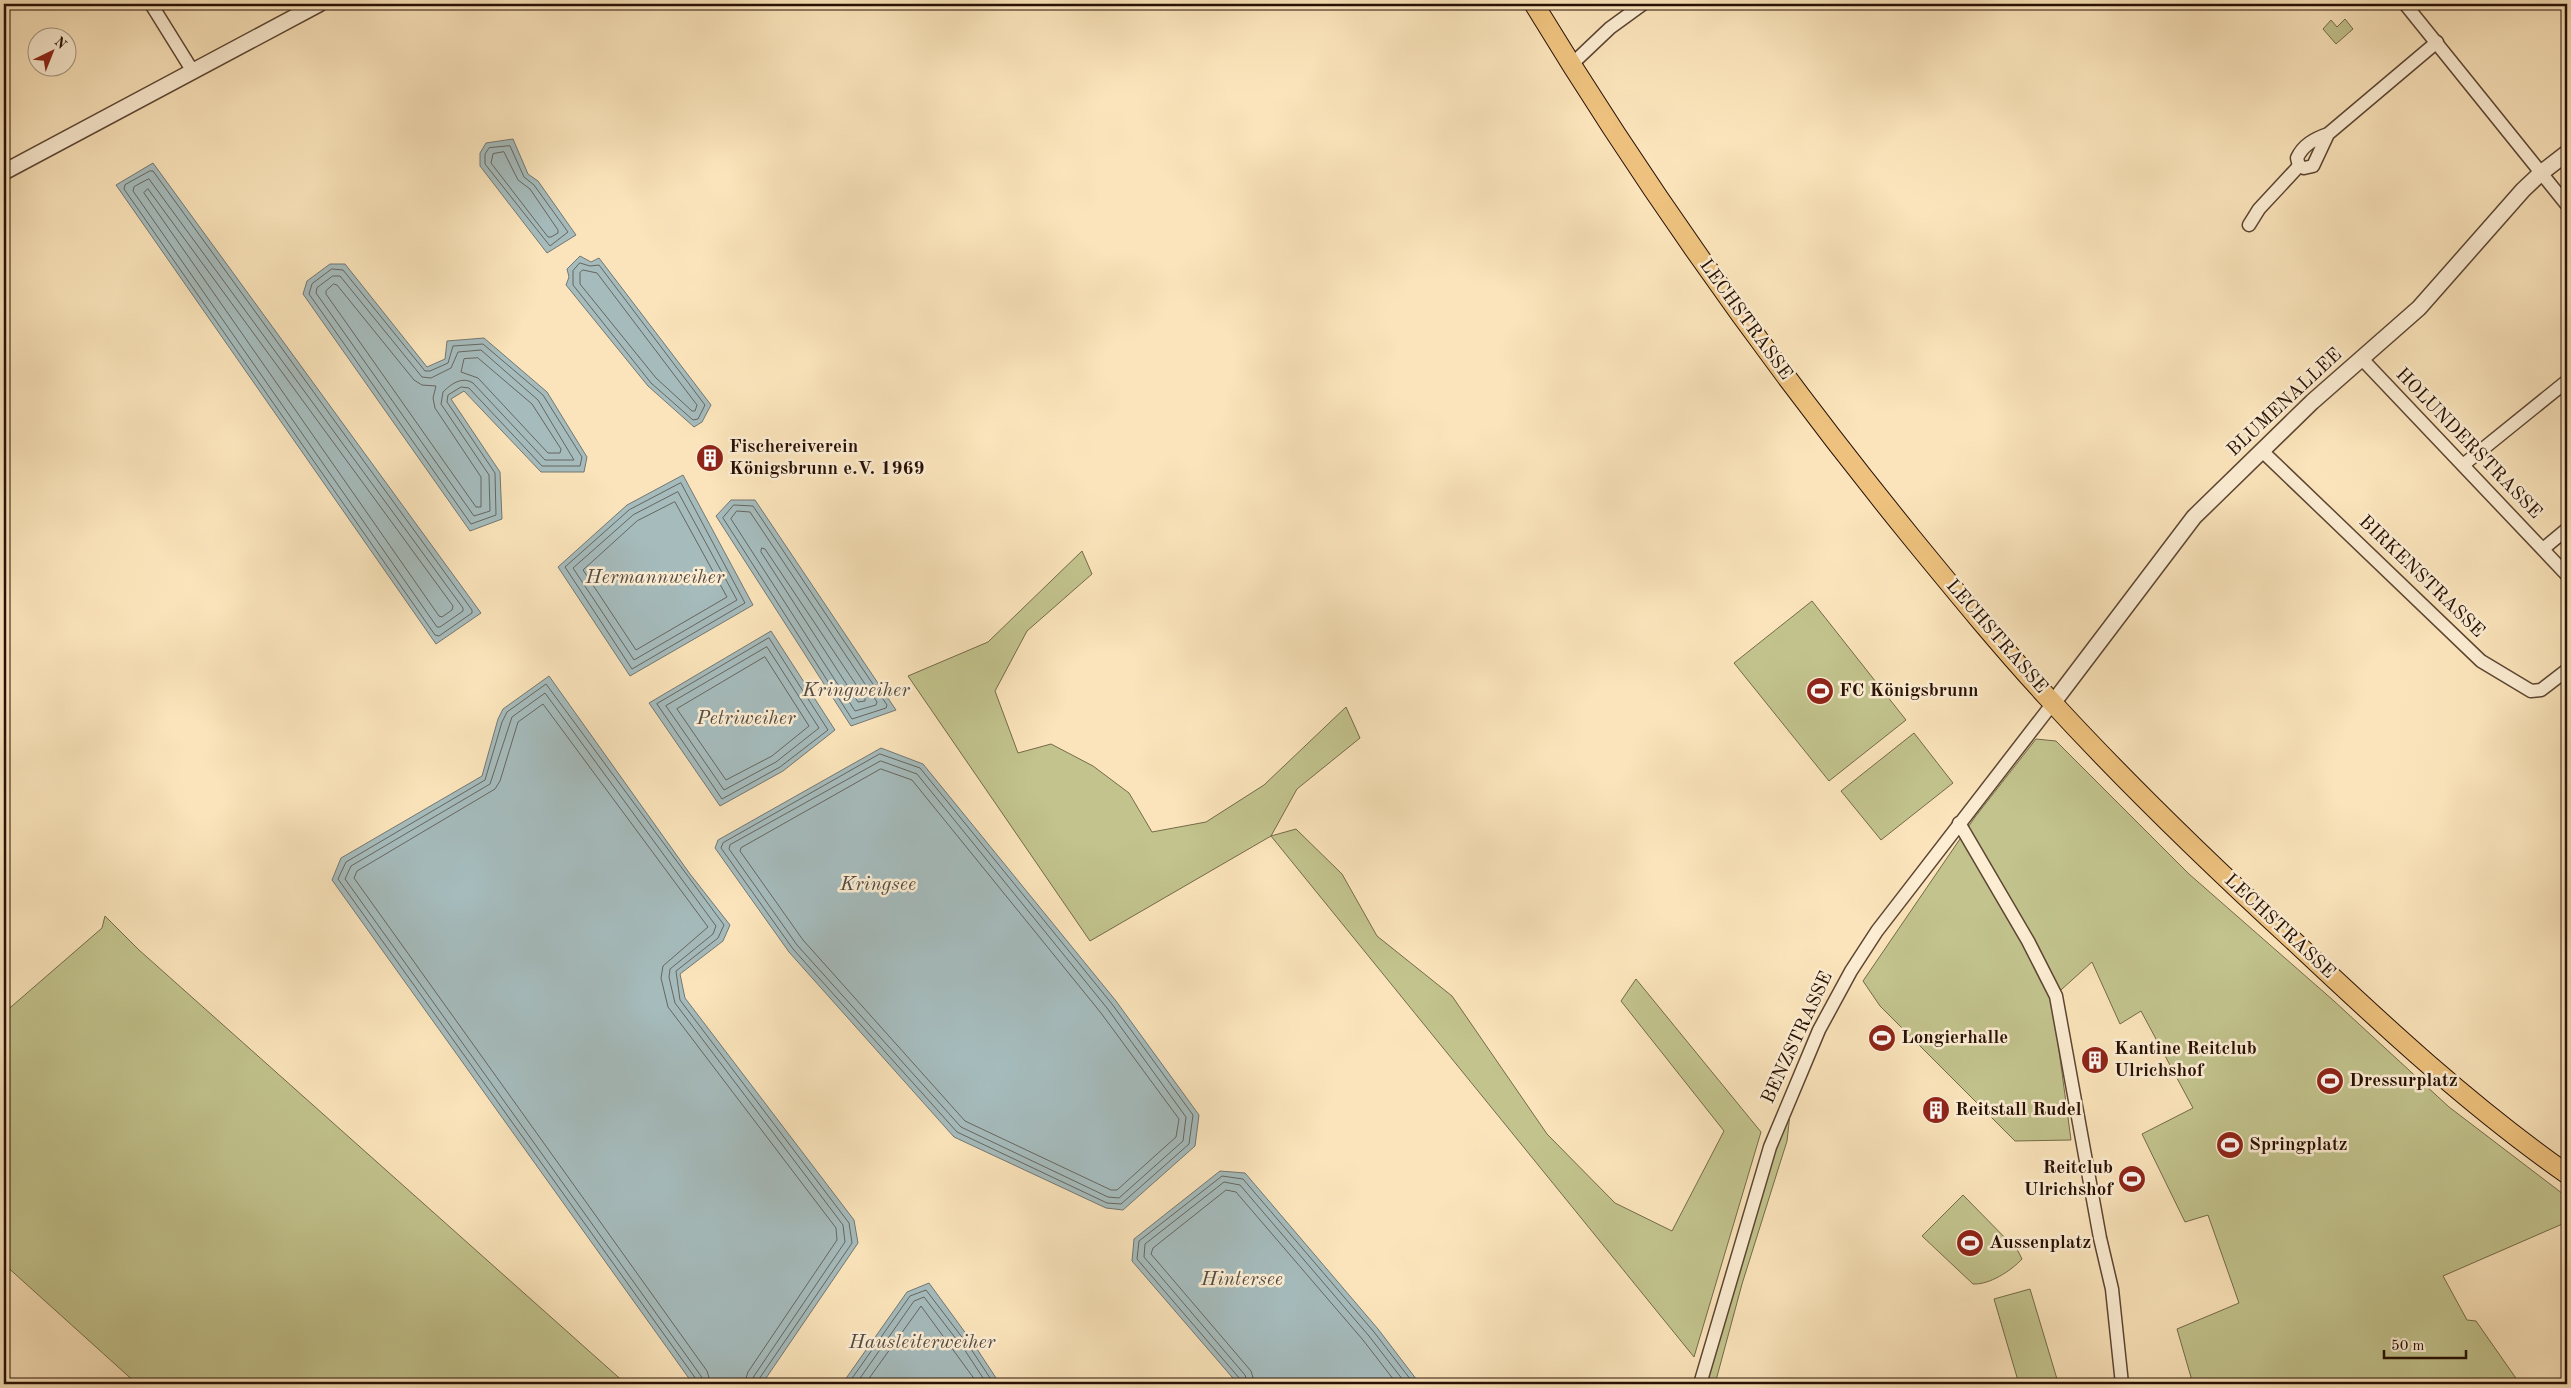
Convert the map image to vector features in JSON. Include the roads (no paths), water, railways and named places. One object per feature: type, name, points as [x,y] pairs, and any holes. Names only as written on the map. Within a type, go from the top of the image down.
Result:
[{"type":"main road","name":"LECHSTRASSE","points":[[1534,4],[1648,184],[1810,410],[1999,644],[2142,797],[2407,1047],[2476,1104],[2567,1174]]},
{"type":"street","points":[[151,4],[192,70]]},
{"type":"street","points":[[4,172],[192,70],[319,4]]},
{"type":"street","points":[[1571,65],[1610,28],[1644,4]]},
{"type":"street","points":[[2412,6],[2437,42],[2567,205]]},
{"type":"street","points":[[2249,225],[2260,209],[2299,166],[2297,158],[2300,150],[2312,141],[2328,134],[2437,42]]},
{"type":"street","name":"BLUMENALLEE","points":[[2053,703],[2194,518],[2312,402],[2419,308],[2504,209],[2541,173],[2567,153]]},
{"type":"street","name":"HOLUNDERSTRASSE","points":[[2362,360],[2567,575]]},
{"type":"street","points":[[2462,465],[2567,381]]},
{"type":"street","name":"BIRKENSTRASSE","points":[[2262,451],[2481,661],[2531,691],[2541,690],[2567,670]]},
{"type":"street","points":[[2543,549],[2567,528]]},
{"type":"street","name":"BENZSTRASSE","points":[[1700,1384],[1770,1147],[1819,1030],[1851,971],[1878,931],[1959,823],[2053,703]]},
{"type":"street","points":[[1959,823],[2028,942],[2056,996],[2100,1238],[2112,1289],[2122,1384]]},
{"type":"water","points":[[513,139],[528,174],[538,181],[576,235],[547,253],[480,166],[480,153],[486,143]]},
{"type":"water","points":[[153,163],[481,613],[436,644],[116,185]]},
{"type":"water","points":[[580,256],[591,262],[599,258],[711,405],[702,422],[694,427],[648,386],[566,285],[569,277],[567,269]]},
{"type":"water","points":[[330,264],[345,264],[427,367],[445,359],[447,341],[484,338],[547,392],[587,457],[584,472],[541,472],[464,391],[451,399],[500,472],[502,519],[470,531],[303,294],[307,281]]},
{"type":"water","name":"Hermannweiher","points":[[683,475],[753,605],[630,676],[558,567],[627,505]]},
{"type":"water","name":"Kringweiher","points":[[731,500],[755,500],[896,710],[851,726],[716,516]]},
{"type":"water","name":"Petriweiher","points":[[771,631],[835,730],[783,771],[720,806],[649,703]]},
{"type":"water","points":[[549,676],[690,874],[730,925],[723,941],[680,974],[685,998],[854,1220],[858,1243],[762,1384],[693,1384],[332,880],[341,858],[482,776],[498,719],[503,709]]},
{"type":"water","name":"Kringsee","points":[[881,748],[923,764],[1116,1001],[1199,1115],[1195,1146],[1123,1210],[1106,1208],[954,1137],[789,952],[715,848],[718,840]]},
{"type":"water","name":"Hintersee","points":[[1220,1171],[1245,1173],[1378,1329],[1420,1384],[1238,1384],[1132,1261],[1134,1239]]},
{"type":"water","name":"Hausleiterweiher","points":[[929,1283],[1000,1384],[842,1384],[907,1292]]},
{"type":"place","name":"Fischereiverein Königsbrunn e.V. 1969","points":[[710,458]]},
{"type":"place","name":"FC Königsbrunn","points":[[1820,691]]},
{"type":"place","name":"Longierhalle","points":[[1882,1038]]},
{"type":"place","name":"Kantine Reitclub Ulrichshof","points":[[2095,1060]]},
{"type":"place","name":"Dressurplatz","points":[[2330,1081]]},
{"type":"place","name":"Reitstall Rudel","points":[[1936,1110]]},
{"type":"place","name":"Springplatz","points":[[2230,1145]]},
{"type":"place","name":"Reitclub Ulrichshof","points":[[2132,1179]]},
{"type":"place","name":"Aussenplatz","points":[[1970,1243]]}]
